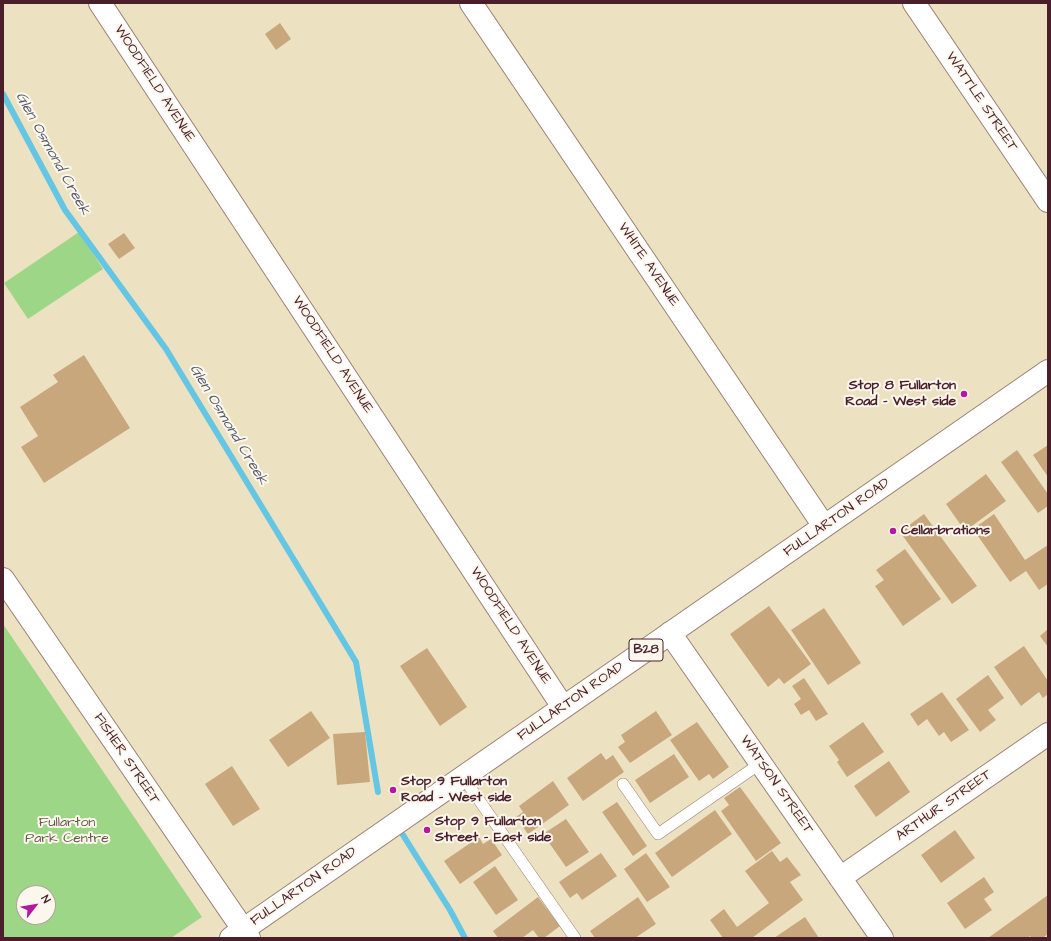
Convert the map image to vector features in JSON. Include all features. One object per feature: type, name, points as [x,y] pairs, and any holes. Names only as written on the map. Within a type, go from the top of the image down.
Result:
[{"type":"street","name":"WOODFIELD AVENUE","points":[[100,3],[563,707]]},
{"type":"street","name":"WHITE AVENUE","points":[[471,3],[824,526]]},
{"type":"street","name":"WATTLE STREET","points":[[914,3],[1048,201]]},
{"type":"street","name":"FULLARTON ROAD","points":[[241,935],[563,707],[1048,371]]},
{"type":"street","name":"FISHER STREET","points":[[3,579],[241,935]]},
{"type":"street","name":"WATSON STREET","points":[[670,633],[882,938]]},
{"type":"street","name":"ARTHUR STREET","points":[[840,878],[1048,734]]},
{"type":"lane","points":[[623,784],[658,834],[761,763]]},
{"type":"lane","points":[[463,777],[575,938]]},
{"type":"green space","points":[[79,232],[103,269],[28,319],[4,283]]},
{"type":"green space","name":"Fullarton Park Centre","points":[[3,624],[202,917],[171,938],[3,938]]},
{"type":"building","points":[[280,23],[291,39],[276,50],[265,34]]},
{"type":"building","points":[[124,233],[135,248],[119,259],[108,244]]},
{"type":"building","points":[[84,355],[130,428],[44,483],[21,447],[38,436],[20,407],[58,382],[53,375]]},
{"type":"building","points":[[1048,445],[1048,477],[1033,455]]},
{"type":"building","points":[[1017,450],[1048,494],[1048,506],[1038,513],[1001,462]]},
{"type":"building","points":[[986,474],[1006,501],[965,531],[946,504]]},
{"type":"building","points":[[924,514],[977,586],[952,604],[900,532]]},
{"type":"building","points":[[994,514],[1025,560],[1048,545],[1048,584],[1039,590],[1026,571],[1010,582],[973,529]]},
{"type":"building","points":[[905,549],[941,599],[903,626],[875,586],[884,580],[876,570]]},
{"type":"building","points":[[769,606],[811,664],[784,684],[779,678],[768,687],[730,634]]},
{"type":"building","points":[[824,608],[861,663],[828,685],[791,630]]},
{"type":"building","points":[[1048,629],[1048,647],[1040,636]]},
{"type":"building","points":[[1024,646],[1048,681],[1048,694],[1043,698],[1039,692],[1021,706],[994,667]]},
{"type":"building","points":[[427,648],[467,707],[440,726],[400,666]]},
{"type":"building","points":[[988,675],[1004,698],[988,710],[996,720],[980,732],[956,699]]},
{"type":"building","points":[[804,678],[828,714],[816,721],[809,710],[801,715],[794,704],[801,699],[792,686]]},
{"type":"building","points":[[942,692],[969,730],[951,742],[944,732],[939,736],[927,719],[918,726],[910,714]]},
{"type":"building","points":[[311,711],[330,738],[288,767],[269,740]]},
{"type":"building","points":[[656,711],[672,735],[630,763],[618,747],[625,742],[621,735]]},
{"type":"building","points":[[697,722],[729,767],[713,779],[709,774],[699,781],[670,740]]},
{"type":"building","points":[[863,722],[884,752],[847,777],[837,762],[839,760],[829,746]]},
{"type":"building","points":[[365,732],[370,782],[337,785],[333,734]]},
{"type":"building","points":[[601,753],[606,760],[613,755],[624,772],[583,801],[567,778]]},
{"type":"building","points":[[674,754],[689,777],[650,803],[635,780]]},
{"type":"building","points":[[889,761],[910,792],[876,817],[854,786]]},
{"type":"building","points":[[232,766],[260,809],[233,826],[205,784]]},
{"type":"building","points":[[553,781],[569,805],[528,834],[516,817],[523,812],[519,806]]},
{"type":"building","points":[[740,787],[781,843],[756,861],[721,811],[729,805],[724,798]]},
{"type":"building","points":[[617,802],[647,846],[633,856],[602,812]]},
{"type":"building","points":[[715,810],[732,834],[672,877],[655,853]]},
{"type":"building","points":[[566,819],[589,852],[566,867],[543,834]]},
{"type":"building","points":[[955,830],[975,858],[941,883],[921,855]]},
{"type":"building","points":[[479,837],[483,844],[491,839],[502,855],[460,884],[444,861]]},
{"type":"building","points":[[772,851],[780,862],[787,857],[801,875],[790,882],[803,900],[752,938],[723,938],[710,920],[724,909],[737,927],[769,903],[745,871]]},
{"type":"building","points":[[601,853],[617,876],[582,900],[577,893],[570,898],[559,882]]},
{"type":"building","points":[[646,853],[670,887],[647,902],[624,869]]},
{"type":"building","points":[[495,866],[518,900],[496,915],[473,882]]},
{"type":"building","points":[[984,877],[994,892],[984,899],[992,910],[965,929],[947,903]]},
{"type":"building","points":[[1048,895],[1048,934],[1043,938],[1031,938],[1030,936],[1027,938],[988,938]]},
{"type":"building","points":[[538,897],[560,926],[544,938],[539,938],[533,930],[522,938],[498,938],[493,931]]},
{"type":"building","points":[[638,897],[656,924],[635,938],[595,938],[590,931]]},
{"type":"building","points":[[805,917],[819,938],[774,938]]},
{"type":"waterway","name":"Glen Osmond Creek","points":[[3,94],[65,210],[166,349],[356,662],[378,792]]},
{"type":"waterway","name":"Glen Osmond Creek","points":[[403,835],[450,910],[465,938]]},
{"type":"place","name":"Stop 8 Fullarton Road - West side","points":[[964,394]]},
{"type":"place","name":"Cellarbrations","points":[[893,531]]},
{"type":"place","name":"Stop 9 Fullarton Road - West side","points":[[393,790]]},
{"type":"place","name":"Stop 9 Fullarton Street - East side","points":[[427,830]]}]
